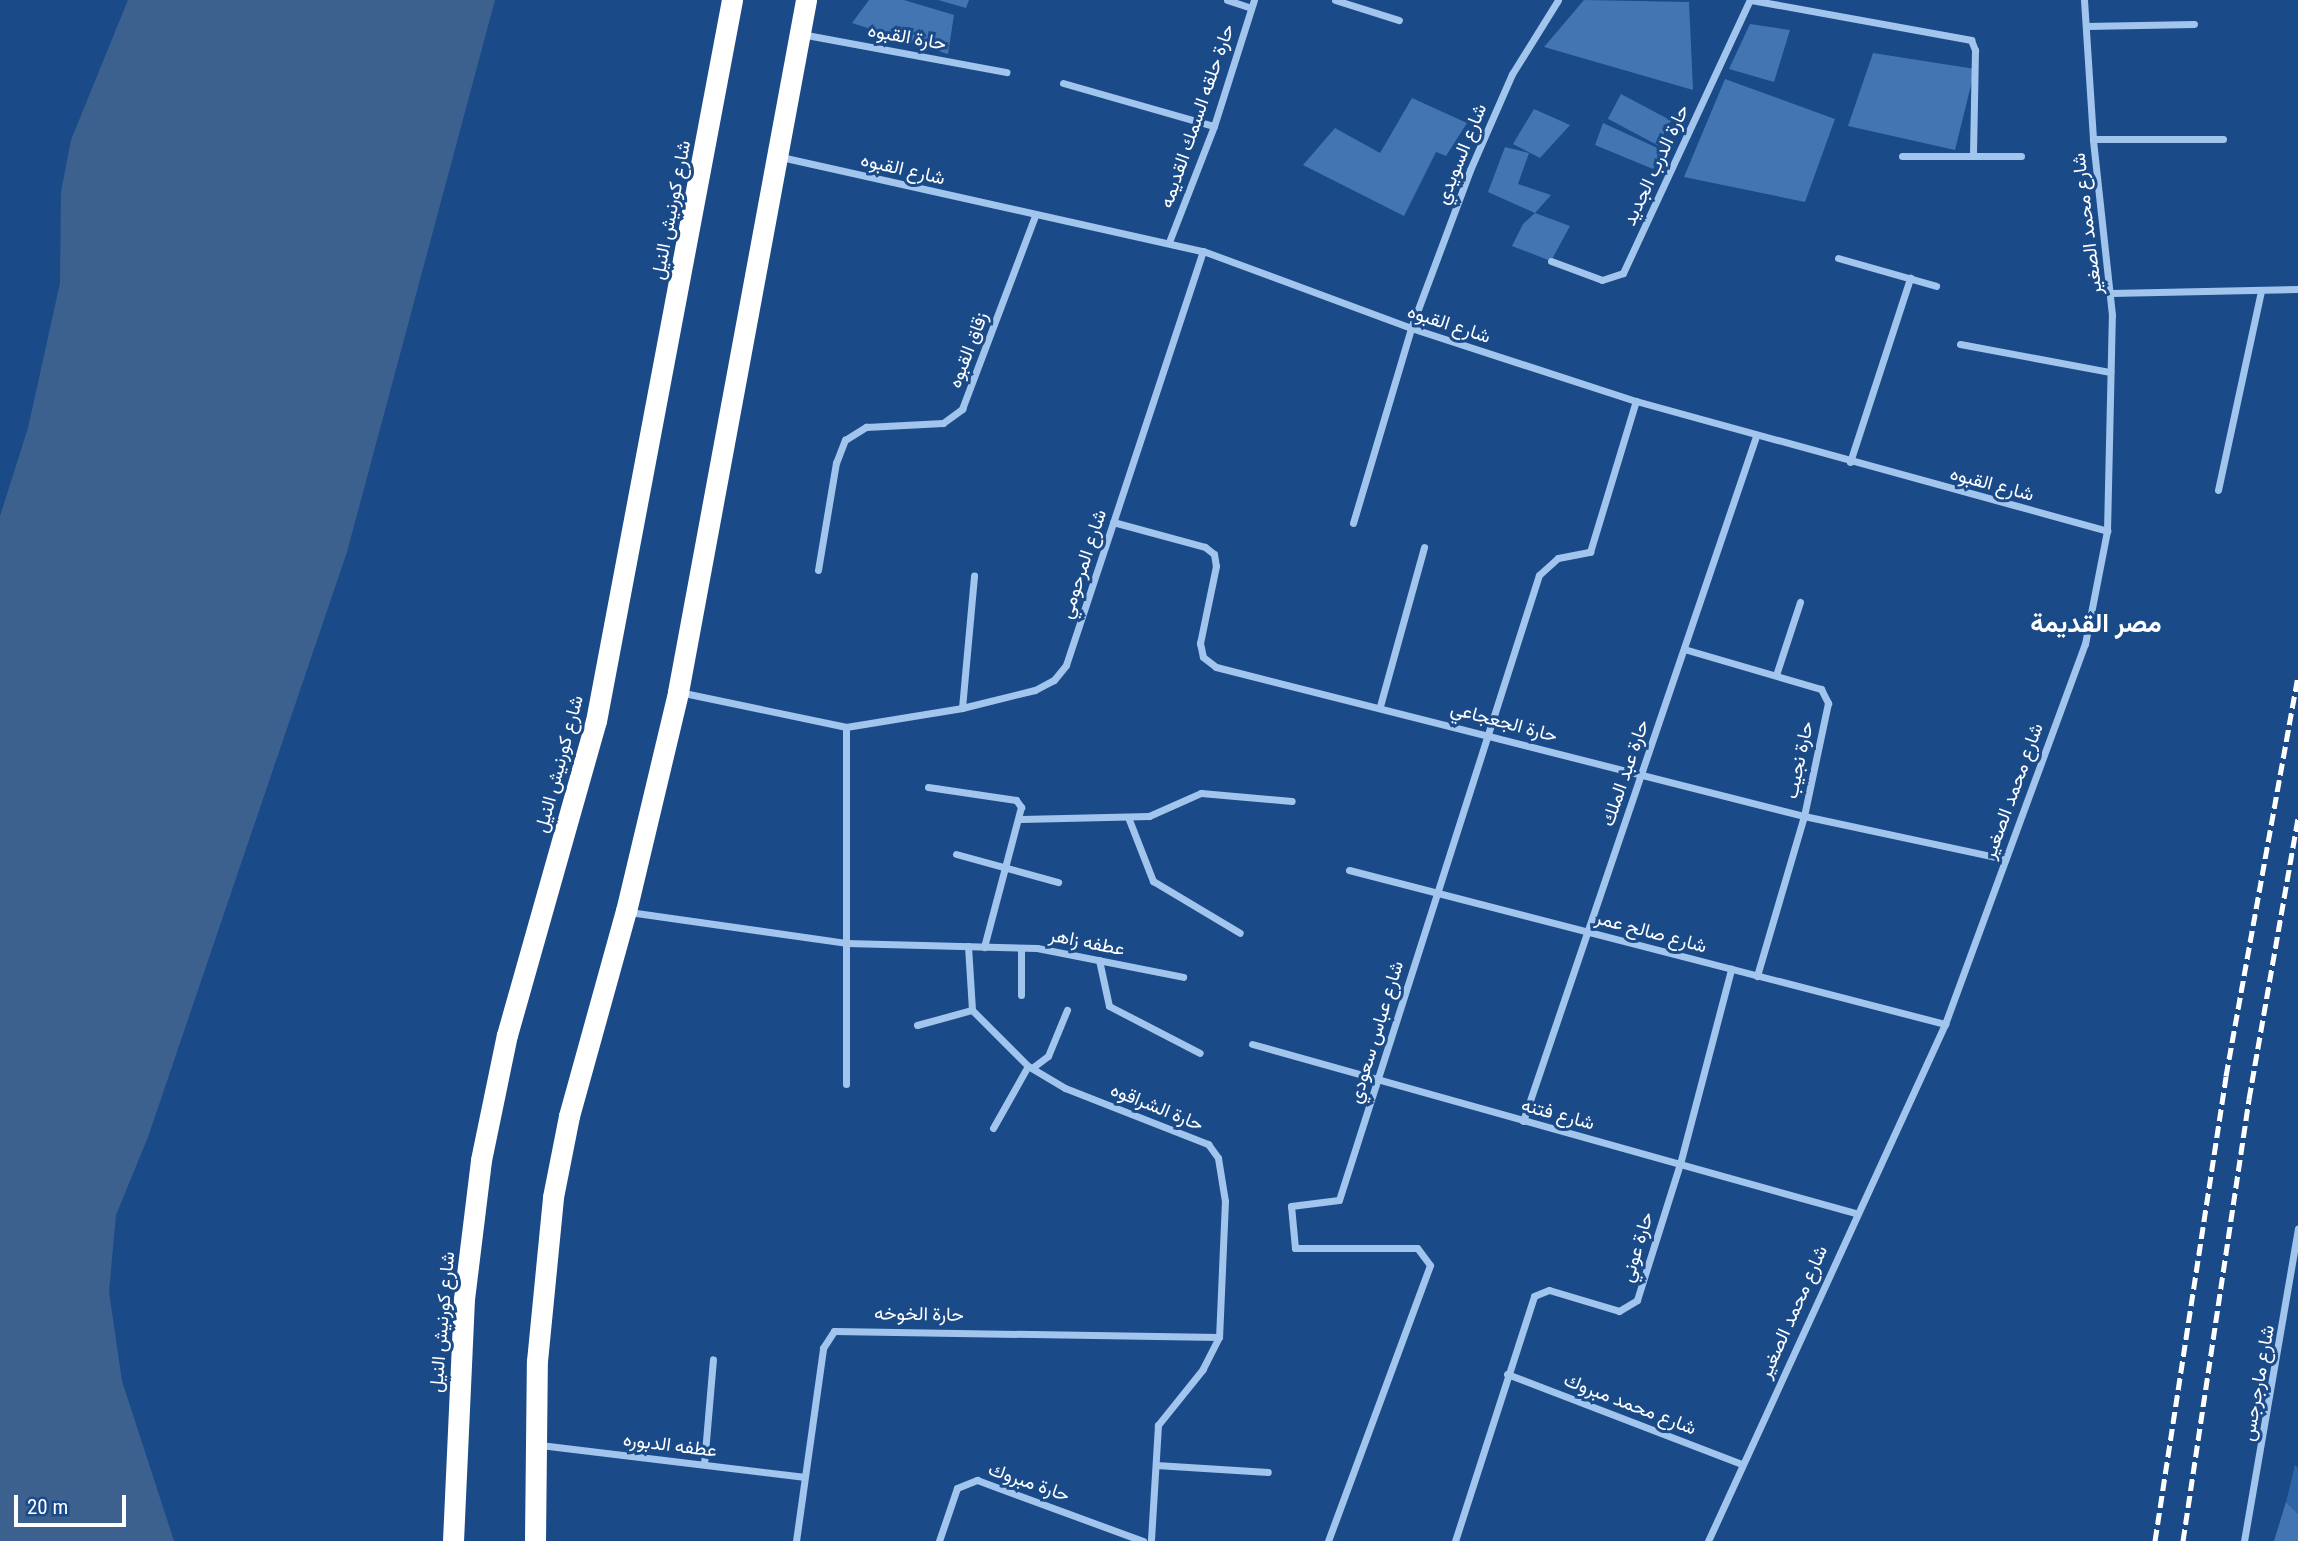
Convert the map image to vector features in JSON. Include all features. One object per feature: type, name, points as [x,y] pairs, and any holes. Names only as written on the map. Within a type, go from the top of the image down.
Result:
[{"type":"highway","name":"شارع كورنيش النيل","points":[[453,1541],[464,1299],[481,1160],[507,1035],[596,721],[732,0]]},
{"type":"highway","points":[[535,1541],[534,1444],[542,1293],[553,1197],[569,1116],[626,911],[678,692],[780,157],[806,0]]},
{"type":"street","points":[[1227,0],[1252,4]]},
{"type":"street","points":[[1335,0],[1399,20]]},
{"type":"street","name":"شارع السويدي","points":[[1353,523],[1411,328],[1470,170],[1512,74],[1558,0]]},
{"type":"street","points":[[1751,0],[1971,40],[1975,50],[1973,156]]},
{"type":"street","name":"حارة الدرب الجديد","points":[[1550,261],[1602,280],[1623,273],[1751,0]]},
{"type":"street","name":"شارع محمد الصغير","points":[[1708,1541],[1855,1213],[1944,1024],[2085,643],[2107,531],[2111,293],[2093,139],[2084,0]]},
{"type":"street","name":"حارة حلقه السمك القديمه","points":[[1169,242],[1214,126],[1252,4]]},
{"type":"street","points":[[2086,26],[2194,24]]},
{"type":"street","name":"حارة القبوه","points":[[800,34],[1007,72]]},
{"type":"street","points":[[1063,83],[1214,126]]},
{"type":"street","points":[[2093,139],[2222,139]]},
{"type":"street","points":[[1902,156],[2021,156]]},
{"type":"street","name":"شارع القبوه","points":[[780,157],[1035,216],[1203,251],[1411,328],[1636,401],[2107,531]]},
{"type":"street","name":"زقاق القبوه","points":[[818,570],[836,463],[845,440],[866,427],[943,424],[962,409],[1035,216]]},
{"type":"street","name":"شارع المرحومي","points":[[678,692],[846,727],[962,708],[1035,690],[1054,680],[1066,664],[1203,251]]},
{"type":"street","points":[[1838,258],[1936,286]]},
{"type":"street","points":[[1850,462],[1910,278]]},
{"type":"street","points":[[2111,293],[2298,289]]},
{"type":"street","points":[[2218,490],[2261,291]]},
{"type":"street","points":[[1960,345],[2110,372]]},
{"type":"street","name":"شارع عباس سعودي","points":[[1328,1541],[1430,1265],[1417,1248],[1295,1248],[1291,1206],[1339,1200],[1487,732],[1545,565],[1558,558],[1585,555],[1594,545],[1636,401]]},
{"type":"street","name":"حارة عبد الملك","points":[[1523,1121],[1756,436]]},
{"type":"street","name":"حارة الجعجاعي","points":[[1113,522],[1205,547],[1214,554],[1200,643],[1203,656],[1216,667],[1487,732],[1641,775],[1804,816],[2005,859]]},
{"type":"street","points":[[1380,706],[1424,547]]},
{"type":"street","points":[[962,708],[974,576]]},
{"type":"street","points":[[1776,675],[1800,602]]},
{"type":"street","name":"حارة نجيب","points":[[1684,649],[1821,689],[1828,703],[1804,816],[1757,976]]},
{"type":"street","points":[[846,727],[846,1084]]},
{"type":"street","points":[[626,911],[846,943],[984,947],[1021,819],[1016,800],[928,787]]},
{"type":"street","points":[[1021,819],[1149,816],[1201,793],[1292,801]]},
{"type":"street","points":[[1128,817],[1153,881],[1240,933]]},
{"type":"street","points":[[956,855],[1058,882]]},
{"type":"street","name":"شارع صالح عمر","points":[[1349,870],[1944,1024]]},
{"type":"street","points":[[917,1025],[972,1010],[968,946]]},
{"type":"street","name":"عطفه زاهر","points":[[984,947],[1021,948],[1183,977]]},
{"type":"street","points":[[1021,948],[1021,995]]},
{"type":"street","points":[[1099,960],[1109,1006],[1200,1053]]},
{"type":"street","name":"حارة عوني","points":[[1455,1541],[1530,1302],[1541,1292],[1619,1311],[1633,1306],[1680,1164],[1731,969]]},
{"type":"street","name":"حارة الشراقوه","points":[[972,1010],[1030,1067],[1065,1088],[1208,1144],[1218,1158],[1225,1201],[1219,1337]]},
{"type":"street","points":[[993,1128],[1030,1067],[1048,1056],[1067,1010]]},
{"type":"street","name":"شارع فتنه","points":[[1252,1044],[1855,1213]]},
{"type":"street","name":"شارع مارجرجس","points":[[2244,1541],[2298,1229]]},
{"type":"street","name":"حارة الخوخه","points":[[796,1541],[823,1348],[834,1331],[1219,1337]]},
{"type":"street","points":[[1151,1541],[1162,1415],[1203,1369],[1219,1337]]},
{"type":"street","points":[[704,1464],[713,1359]]},
{"type":"street","name":"شارع محمد مبروك","points":[[1507,1374],[1742,1464]]},
{"type":"street","name":"عطفه الدبوره","points":[[534,1444],[803,1477]]},
{"type":"street","points":[[1156,1465],[1268,1472]]},
{"type":"street","name":"حارة مبروك","points":[[939,1541],[957,1488],[977,1480],[1143,1541]]},
{"type":"shaded area","points":[[128,0],[495,0],[347,552],[148,1137],[116,1215],[109,1292],[122,1381],[174,1541],[0,1541],[0,516],[28,428],[60,283],[61,192],[71,140]]},
{"type":"shaded area","points":[[2295,1465],[2298,1468],[2298,1514],[2286,1502]]},
{"type":"building","points":[[869,0],[904,0],[954,15],[948,54],[852,23]]},
{"type":"building","points":[[938,0],[969,0],[966,8]]},
{"type":"building","points":[[1584,0],[1689,2],[1693,90],[1544,47]]},
{"type":"building","points":[[1750,24],[1790,30],[1774,82],[1729,69]]},
{"type":"building","points":[[1873,53],[1975,69],[1955,150],[1848,126]]},
{"type":"building","points":[[1725,79],[1835,119],[1805,202],[1684,177]]},
{"type":"building","points":[[1621,94],[1671,121],[1658,145],[1608,119]]},
{"type":"building","points":[[1412,98],[1467,123],[1446,156],[1436,152],[1404,216],[1303,165],[1335,128],[1380,153]]},
{"type":"building","points":[[1534,109],[1570,125],[1540,158],[1513,144]]},
{"type":"building","points":[[1603,123],[1664,151],[1653,169],[1595,145]]},
{"type":"building","points":[[1505,147],[1529,153],[1518,184],[1551,195],[1535,213],[1488,192]]},
{"type":"building","points":[[1535,213],[1570,226],[1551,261],[1512,246],[1523,224]]},
{"type":"building","points":[[2286,1502],[2298,1514],[2298,1541],[2274,1541]]},
{"type":"railway","points":[[2155,1541],[2226,1076],[2298,677]]},
{"type":"railway","points":[[2183,1541],[2249,1099],[2298,818]]},
{"type":"district","name":"مصر القديمة","points":[[2096,624]]}]
